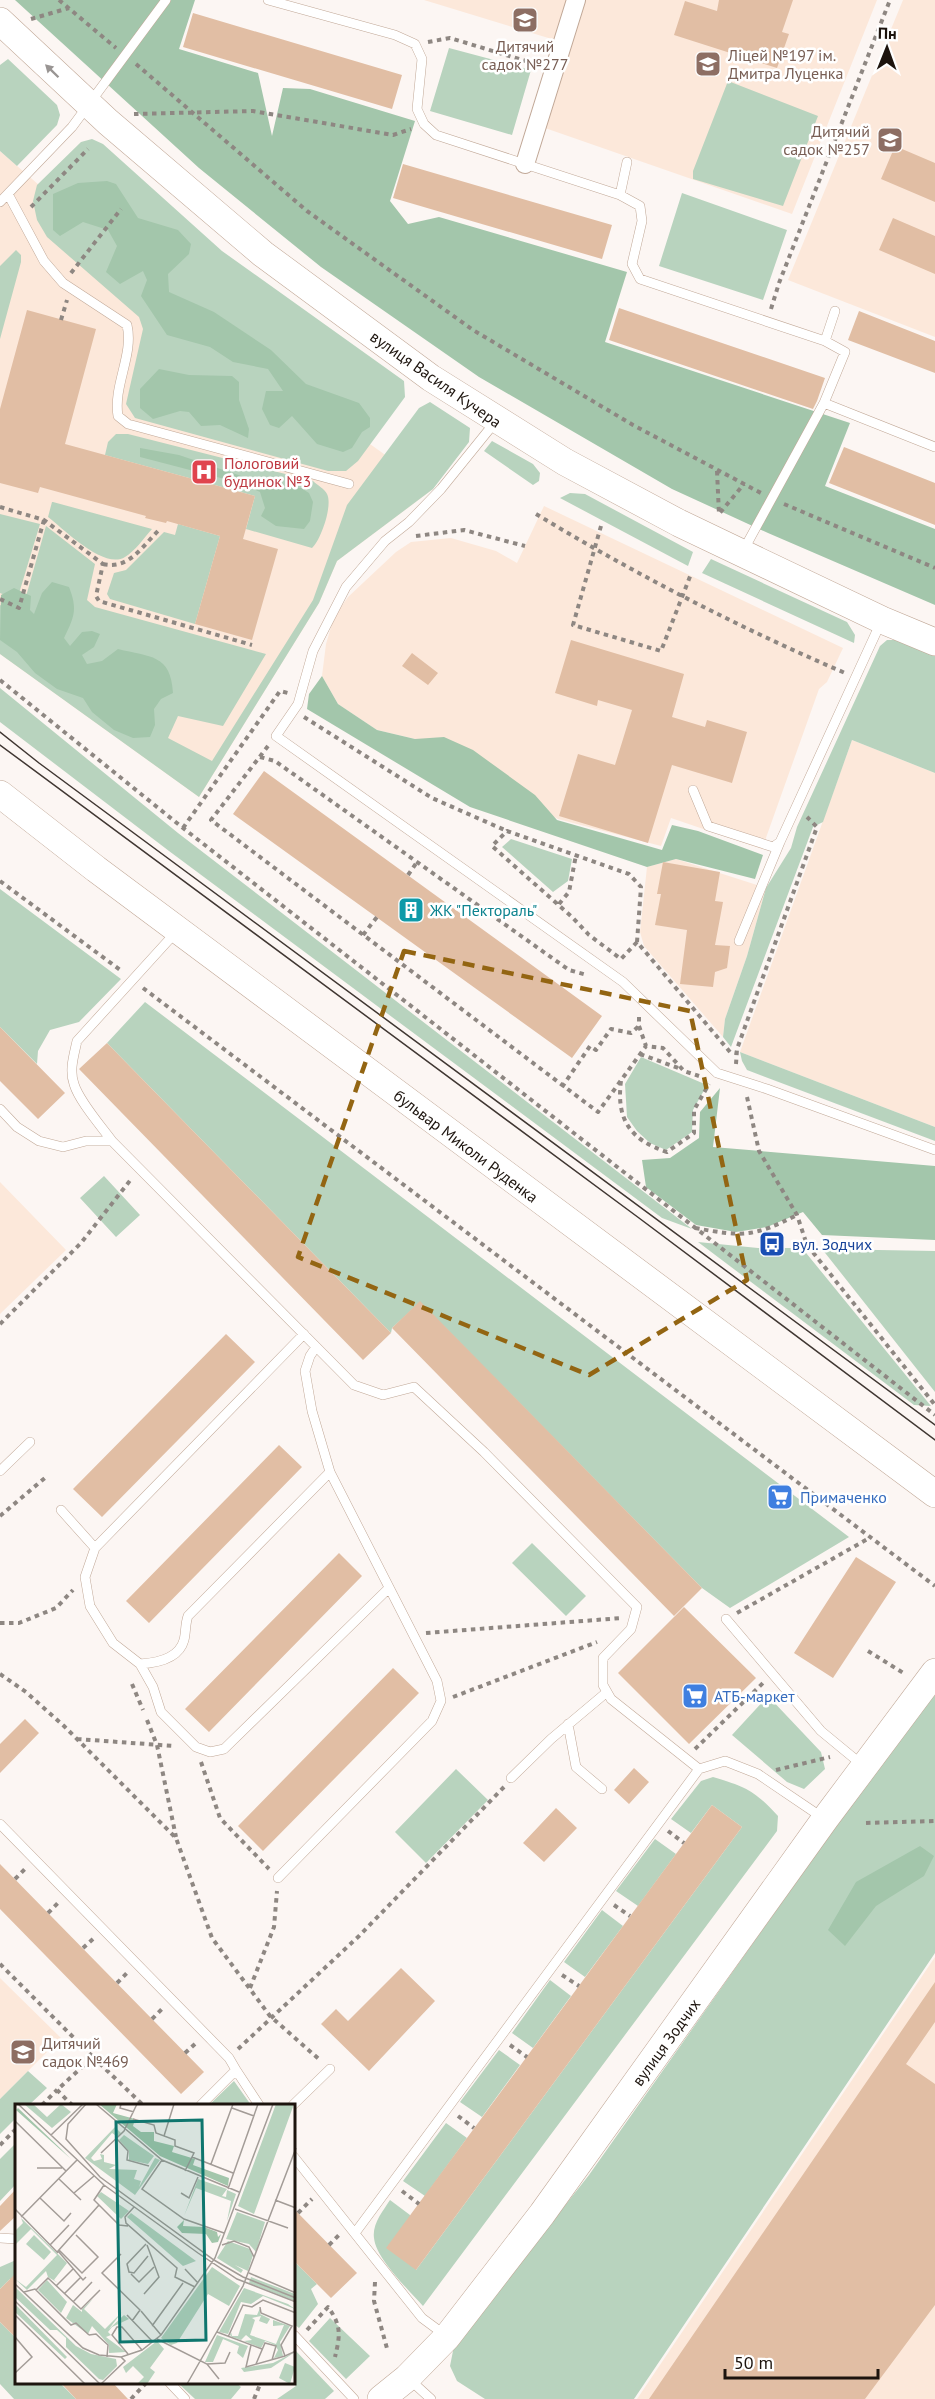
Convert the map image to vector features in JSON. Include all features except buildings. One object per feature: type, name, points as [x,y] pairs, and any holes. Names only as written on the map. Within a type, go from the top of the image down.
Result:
[{"type":"street","points":[[525,164],[576,0]]},
{"type":"street","name":"вулиця Василя Кучера","points":[[16,26],[89,105],[263,254],[431,378],[496,421],[565,462],[740,553],[882,620],[935,642]]},
{"type":"street","name":"бульвар Миколи Руденка","points":[[0,794],[96,869],[367,1072],[935,1494]]},
{"type":"street","name":"вулиця Зодчих","points":[[381,2399],[407,2378],[447,2337],[542,2214],[825,1819],[857,1760],[935,1672]]},
{"type":"lane","points":[[0,202],[72,127],[166,0]]},
{"type":"lane","points":[[268,0],[291,4],[396,35],[415,44],[422,59],[417,109],[424,124],[436,135],[620,195],[640,206],[642,221],[632,264],[640,279],[825,341],[845,352],[824,403],[740,553]]},
{"type":"lane","points":[[620,195],[627,162]]},
{"type":"lane","points":[[8,194],[44,261],[63,283],[128,325],[130,339],[116,402],[118,416],[128,424],[349,484]]},
{"type":"lane","points":[[825,341],[835,311]]},
{"type":"lane","points":[[824,403],[935,447]]},
{"type":"lane","points":[[496,421],[441,489],[409,522],[385,542],[346,587],[313,651],[300,697],[276,736],[623,982],[717,1073],[935,1150]]},
{"type":"lane","points":[[739,941],[796,806],[882,620]]},
{"type":"lane","points":[[693,790],[708,826],[773,847],[780,842]]},
{"type":"lane","points":[[179,929],[77,1041],[72,1060],[73,1084],[112,1141],[354,1384],[383,1395],[414,1387],[484,1452],[637,1607],[631,1629],[603,1658],[603,1684],[611,1699],[699,1769]]},
{"type":"lane","points":[[0,1109],[17,1127],[39,1141],[63,1147],[86,1141],[112,1141]]},
{"type":"lane","points":[[304,1334],[95,1548],[85,1577],[90,1606],[113,1643],[140,1664],[153,1687],[161,1712],[196,1747],[210,1752],[224,1749],[389,1588]]},
{"type":"lane","points":[[278,1878],[432,1721],[441,1701],[437,1681],[330,1472],[312,1411],[305,1371],[316,1347]]},
{"type":"lane","points":[[0,1471],[30,1442]]},
{"type":"lane","points":[[140,1664],[159,1663],[173,1655],[184,1642],[184,1628],[188,1616],[330,1472]]},
{"type":"lane","points":[[61,1510],[95,1548]]},
{"type":"lane","points":[[726,1619],[821,1731],[857,1760]]},
{"type":"lane","points":[[511,1778],[568,1724],[607,1692]]},
{"type":"lane","points":[[568,1724],[576,1767],[602,1789]]},
{"type":"lane","points":[[355,2233],[699,1769],[725,1761],[758,1774],[825,1819]]},
{"type":"lane","points":[[0,1824],[229,2058],[258,2104]]},
{"type":"lane","points":[[293,2104],[330,2069]]},
{"type":"lane","points":[[202,2104],[236,2070]]},
{"type":"lane","points":[[296,2159],[422,2318],[447,2337]]},
{"type":"lane","points":[[296,2337],[354,2399]]},
{"type":"lane","points":[[407,2378],[431,2399]]},
{"type":"lane","points":[[171,2384],[185,2399]]},
{"type":"path","points":[[59,0],[307,211],[473,330],[633,425],[772,499],[935,568]]},
{"type":"path","points":[[767,321],[779,283],[890,0]]},
{"type":"path","points":[[16,26],[69,8]]},
{"type":"path","points":[[415,44],[450,38],[554,69]]},
{"type":"path","points":[[126,115],[254,111],[393,135],[424,124]]},
{"type":"path","points":[[21,219],[88,149]]},
{"type":"path","points":[[63,283],[121,208]]},
{"type":"path","points":[[717,470],[719,514],[744,484]]},
{"type":"path","points":[[0,507],[44,520],[103,564],[114,567],[127,562],[158,531]]},
{"type":"path","points":[[536,514],[595,550],[681,596],[768,640],[854,677]]},
{"type":"path","points":[[0,599],[19,608],[44,520]]},
{"type":"path","points":[[601,526],[573,625],[661,651],[691,574]]},
{"type":"path","points":[[385,542],[464,530],[525,546]]},
{"type":"path","points":[[103,564],[96,596],[99,601],[252,645]]},
{"type":"path","points":[[0,680],[183,828],[935,1415]]},
{"type":"path","points":[[183,828],[280,691],[300,697]]},
{"type":"path","points":[[293,711],[432,798],[507,831],[629,874],[641,887],[637,942],[621,959],[589,935],[559,904],[492,846],[507,831]]},
{"type":"path","points":[[276,736],[211,819],[598,1112],[646,1046]]},
{"type":"path","points":[[260,758],[275,761],[568,969],[597,978]]},
{"type":"path","points":[[796,806],[817,827],[736,1053],[735,1062],[745,1090],[759,1151],[798,1215],[807,1245],[935,1406]]},
{"type":"path","points":[[559,904],[569,892],[576,855]]},
{"type":"path","points":[[408,875],[417,862]]},
{"type":"path","points":[[0,881],[935,1586]]},
{"type":"path","points":[[363,935],[377,917]]},
{"type":"path","points":[[637,942],[730,1052],[736,1053]]},
{"type":"path","points":[[633,1009],[639,1017],[639,1026],[646,1046]]},
{"type":"path","points":[[562,1087],[590,1046],[596,1050],[611,1029],[632,1033],[639,1026]]},
{"type":"path","points":[[646,1046],[663,1048],[684,1071]]},
{"type":"path","points":[[621,1080],[619,1096],[624,1120],[648,1146],[667,1152],[694,1133],[694,1110],[711,1081],[640,1054]]},
{"type":"path","points":[[0,1324],[81,1243],[139,1168]]},
{"type":"path","points":[[694,1228],[736,1236],[766,1230],[798,1215]]},
{"type":"path","points":[[0,1516],[46,1477]]},
{"type":"path","points":[[726,1619],[871,1537]]},
{"type":"path","points":[[0,1623],[19,1623],[56,1608],[85,1577]]},
{"type":"path","points":[[413,1634],[634,1617]]},
{"type":"path","points":[[441,1701],[598,1642]]},
{"type":"path","points":[[868,1652],[905,1674]]},
{"type":"path","points":[[0,1674],[26,1692],[176,1838]]},
{"type":"path","points":[[686,1758],[772,1674]]},
{"type":"path","points":[[130,1678],[157,1745],[176,1838],[212,1938],[270,2016],[330,2069]]},
{"type":"path","points":[[76,1739],[196,1747],[219,1818],[278,1878],[274,1927],[250,1988]]},
{"type":"path","points":[[758,1774],[857,1760]]},
{"type":"path","points":[[229,2058],[270,2016],[359,1936],[493,1801],[511,1778]]},
{"type":"path","points":[[866,1823],[935,1821]]},
{"type":"path","points":[[0,1964],[142,2104]]},
{"type":"path","points":[[43,2104],[93,2057]]},
{"type":"path","points":[[57,2090],[71,2104]]},
{"type":"path","points":[[447,2108],[474,2128]]},
{"type":"path","points":[[0,2145],[15,2130]]},
{"type":"path","points":[[392,2184],[419,2204]]},
{"type":"path","points":[[377,2261],[374,2301],[388,2352]]},
{"type":"path","points":[[296,2337],[328,2307],[337,2320],[340,2338],[331,2373]]},
{"type":"path","points":[[131,2399],[145,2384]]},
{"type":"path","points":[[254,2399],[260,2384]]},
{"type":"highlighted area","points":[[404,951],[690,1011],[747,1280],[589,1375],[298,1257]]},
{"type":"shaded area","name":"Дитячий садок №277","points":[[424,0],[567,0],[555,40]]},
{"type":"shaded area","name":"Ліцей №197 ім. Дмитра Луценка","points":[[584,0],[877,0],[792,214],[545,128]]},
{"type":"shaded area","name":"Дитячий садок №257","points":[[903,0],[935,0],[935,337],[788,280]]},
{"type":"shaded area","name":"Пологовий будинок №3","points":[[0,151],[181,309],[433,489],[337,561],[319,603],[199,797],[0,654]]},
{"type":"shaded area","points":[[544,506],[843,648],[827,682],[819,689],[762,849],[671,818],[661,846],[558,819],[415,739],[377,730],[338,704],[322,676],[326,644],[334,617],[348,597],[396,552],[411,542],[451,538],[496,551],[517,563]]},
{"type":"shaded area","points":[[852,740],[935,773],[935,1127],[740,1052]]},
{"type":"shaded area","points":[[676,859],[766,888],[747,956],[725,1019],[723,1037],[644,946],[640,932],[647,867]]},
{"type":"shaded area","points":[[0,1182],[66,1250],[0,1314]]},
{"type":"shaded area","points":[[935,1957],[935,2399],[637,2399]]},
{"type":"shaded area","name":"Дитячий садок №469","points":[[0,1978],[61,2038],[0,2099]]},
{"type":"green space","points":[[15,0],[195,0],[179,49],[258,73],[272,136],[283,88],[310,89],[415,121],[390,201],[408,224],[439,217],[627,272],[605,342],[850,423],[825,486],[935,529],[935,605],[672,489],[479,377],[321,267],[199,168]]},
{"type":"green space","points":[[449,48],[531,70],[512,135],[430,111]]},
{"type":"green space","points":[[8,59],[57,105],[60,115],[57,125],[17,166],[0,151],[0,65]]},
{"type":"green space","points":[[728,81],[818,116],[783,206],[693,179],[693,171]]},
{"type":"green space","points":[[92,139],[103,144],[222,251],[404,381],[405,397],[358,461],[346,471],[328,471],[135,418],[126,404],[143,329],[139,317],[47,237],[37,220],[33,201],[37,185],[81,142]]},
{"type":"green space","points":[[107,181],[116,184],[138,218],[178,230],[191,244],[189,254],[168,274],[169,292],[214,312],[271,350],[306,384],[359,403],[370,418],[370,427],[362,432],[352,448],[343,452],[317,444],[292,416],[279,428],[270,425],[262,409],[266,391],[283,391],[268,369],[233,362],[210,347],[167,335],[141,296],[147,280],[143,271],[120,284],[106,272],[117,246],[108,230],[83,222],[60,236],[53,230],[53,194],[78,183]]},
{"type":"green space","points":[[682,193],[787,230],[763,300],[659,266]]},
{"type":"green space","points":[[16,250],[21,255],[21,262],[0,339],[0,266]]},
{"type":"green space","points":[[159,369],[189,375],[232,376],[239,382],[239,400],[249,429],[248,438],[220,425],[201,426],[189,412],[180,411],[153,419],[140,408],[140,389]]},
{"type":"green space","points":[[430,402],[470,428],[469,442],[433,489],[337,561],[319,603],[199,797],[0,654],[0,605],[21,614],[46,526],[95,564],[87,600],[95,607],[266,654],[223,726],[178,716],[168,738],[212,761],[313,600],[347,505],[419,408]]},
{"type":"green space","points":[[116,434],[128,434],[313,481],[325,490],[328,499],[327,514],[319,538],[312,548],[246,529],[255,496],[105,455],[108,442]]},
{"type":"green space","points":[[492,441],[533,464],[540,473],[539,481],[533,485],[484,451]]},
{"type":"green space","points":[[140,448],[179,455],[271,486],[301,488],[309,493],[313,502],[310,521],[304,529],[276,526],[261,516],[265,508],[260,492],[240,483],[140,457]]},
{"type":"green space","points":[[570,493],[585,494],[693,552],[688,566],[560,498]]},
{"type":"green space","points":[[52,502],[152,529],[125,557],[116,560],[106,558],[85,547],[48,517]]},
{"type":"green space","points":[[0,514],[40,524],[17,600],[0,593]]},
{"type":"green space","points":[[178,524],[220,536],[195,624],[110,599],[107,594],[114,573],[126,570],[164,532],[175,535]]},
{"type":"green space","points":[[711,559],[847,622],[855,635],[854,643],[702,573]]},
{"type":"green space","points":[[52,582],[69,587],[72,595],[74,613],[64,638],[70,646],[82,632],[92,631],[100,634],[94,647],[82,655],[87,664],[102,661],[118,649],[157,659],[168,671],[173,693],[161,699],[154,709],[155,725],[150,737],[133,738],[114,730],[92,712],[83,698],[57,689],[35,673],[17,652],[0,640],[1,595],[14,588],[31,596],[30,610],[34,614],[42,593]]},
{"type":"green space","points":[[887,640],[896,640],[935,656],[935,773],[852,740],[823,822],[813,827],[731,1047],[723,1037],[725,1019],[747,956],[766,888],[791,848],[797,827],[880,646]]},
{"type":"green space","points":[[322,676],[338,704],[377,730],[415,739],[444,737],[473,750],[535,795],[557,820],[662,850],[672,825],[698,831],[763,855],[755,879],[676,859],[647,867],[470,807],[307,709],[309,694]]},
{"type":"green space","points":[[0,688],[178,833],[692,1229],[662,1218],[169,851],[0,722]]},
{"type":"green space","points":[[511,839],[572,859],[568,881],[553,892],[502,847]]},
{"type":"green space","points":[[0,889],[121,979],[79,1022],[50,1030],[38,1051],[37,1064],[0,1027]]},
{"type":"green space","points":[[145,1002],[849,1537],[730,1608],[702,1588],[420,1302],[392,1328],[391,1333],[107,1043]]},
{"type":"green space","points":[[740,1052],[935,1127],[935,1141],[747,1070]]},
{"type":"green space","points":[[641,1057],[707,1085],[693,1110],[692,1132],[666,1150],[650,1143],[627,1117],[625,1084]]},
{"type":"green space","points":[[720,1088],[713,1147],[935,1166],[935,1240],[822,1235],[803,1212],[767,1227],[736,1232],[696,1225],[646,1187],[642,1160],[670,1158],[699,1138],[700,1112]]},
{"type":"green space","points":[[104,1176],[140,1215],[116,1237],[80,1198]]},
{"type":"green space","points":[[698,1242],[758,1248],[802,1248],[931,1406],[914,1405]]},
{"type":"green space","points":[[822,1249],[935,1251],[935,1392]]},
{"type":"green space","points":[[532,1543],[586,1596],[566,1616],[512,1563]]},
{"type":"green space","points":[[935,1693],[935,1953],[634,2399],[485,2399],[457,2381],[450,2366],[454,2346],[589,2175],[821,1847]]},
{"type":"green space","points":[[768,1696],[821,1752],[825,1769],[804,1789],[787,1782],[732,1735]]},
{"type":"green space","points":[[456,1769],[488,1800],[426,1863],[395,1832]]},
{"type":"green space","points":[[713,1777],[742,1787],[762,1800],[778,1816],[777,1831],[423,2306],[394,2274],[376,2246],[374,2233],[379,2218],[390,2200],[410,2215],[416,2270],[742,1827],[712,1805],[691,1833],[671,1819],[701,1781]]},
{"type":"green space","points":[[655,1839],[676,1854],[638,1906],[616,1891]]},
{"type":"green space","points":[[920,1846],[934,1856],[924,1876],[876,1906],[845,1946],[828,1930],[856,1882]]},
{"type":"green space","points":[[602,1910],[623,1926],[585,1977],[564,1962]]},
{"type":"green space","points":[[550,1980],[571,1996],[533,2048],[512,2033]]},
{"type":"green space","points":[[499,2050],[520,2065],[482,2117],[460,2102]]},
{"type":"green space","points":[[28,2071],[47,2088],[30,2104],[15,2104],[15,2119],[0,2134],[0,2099]]},
{"type":"green space","points":[[234,2081],[250,2104],[210,2104]]},
{"type":"green space","points":[[446,2123],[467,2138],[425,2196],[403,2181]]},
{"type":"green space","points":[[15,2144],[15,2185],[0,2201],[0,2159]]},
{"type":"green space","points":[[15,2260],[15,2284],[10,2279],[0,2289],[0,2267]]},
{"type":"green space","points":[[296,2263],[317,2284],[311,2289],[318,2304],[299,2328],[296,2326]]},
{"type":"green space","points":[[330,2318],[370,2356],[346,2379],[309,2341]]},
{"type":"green space","points":[[0,2322],[15,2337],[15,2384],[61,2384],[76,2399],[14,2399],[0,2384]]},
{"type":"green space","points":[[296,2351],[334,2391],[325,2399],[277,2399],[296,2386],[294,2384],[296,2384]]},
{"type":"green space","points":[[179,2384],[237,2384],[241,2387],[231,2399],[195,2399]]},
{"type":"tram line","points":[[0,732],[935,1425]]},
{"type":"tram line","points":[[0,745],[935,1440]]},
{"type":"place","name":"Дитячий садок №277","points":[[525,20]]},
{"type":"place","name":"Ліцей №197 ім. Дмитра Луценка","points":[[708,64]]},
{"type":"place","name":"Дитячий садок №257","points":[[890,140]]},
{"type":"place","name":"Пологовий будинок №3","points":[[204,472]]},
{"type":"place","name":"ЖК \"Пектораль\"","points":[[411,910]]},
{"type":"place","name":"вул. Зодчих","points":[[772,1244]]},
{"type":"place","name":"Примаченко","points":[[780,1497]]},
{"type":"place","name":"АТБ-маркет","points":[[695,1696]]},
{"type":"place","name":"Дитячий садок №469","points":[[23,2052]]}]
